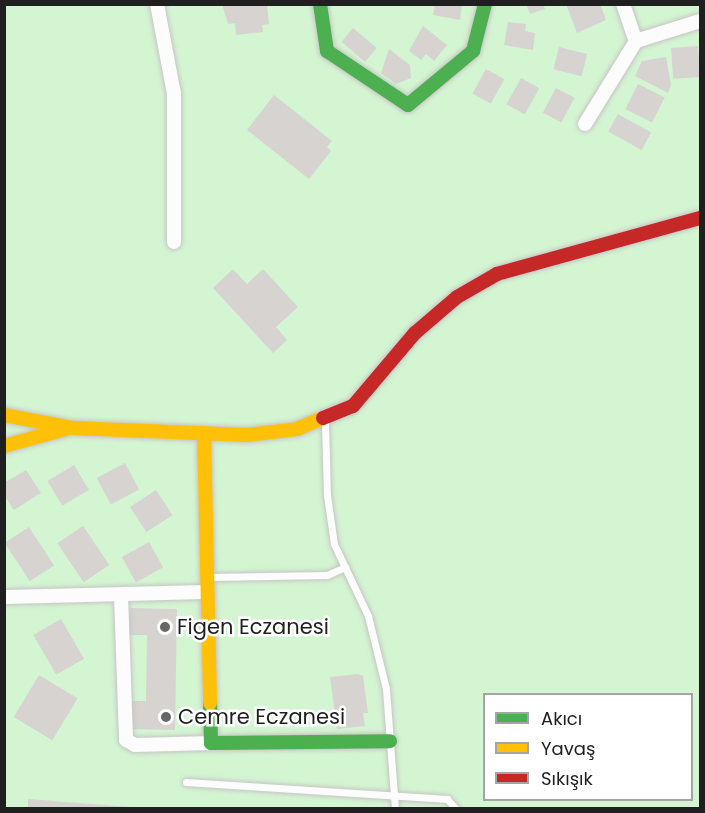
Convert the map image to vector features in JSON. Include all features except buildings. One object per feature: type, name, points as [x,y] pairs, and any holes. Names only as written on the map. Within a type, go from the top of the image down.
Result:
[{"type":"street","points":[[157,4],[174,94],[174,242]]},
{"type":"street","points":[[320,4],[327,51],[408,105],[473,51],[485,4]]},
{"type":"street","points":[[623,4],[636,41]]},
{"type":"street","points":[[585,124],[636,41],[700,21]]},
{"type":"street","points":[[4,415],[72,428],[247,435],[325,421],[353,406],[415,333],[457,297],[497,274],[700,218]]},
{"type":"street","points":[[4,446],[72,428]]},
{"type":"street","points":[[204,433],[211,743]]},
{"type":"street","points":[[4,597],[207,592]]},
{"type":"street","points":[[121,595],[126,740],[135,745],[390,741]]},
{"type":"lane","points":[[325,421],[327,495],[334,544],[368,616],[386,689],[397,796],[394,808]]},
{"type":"lane","points":[[207,578],[327,575],[345,567]]},
{"type":"lane","points":[[186,782],[447,800],[455,808]]},
{"type":"green space","points":[[5,5],[700,5],[700,808],[5,808]]},
{"type":"traffic: fast","points":[[320,4],[327,51],[408,105],[473,51],[485,4]]},
{"type":"traffic: fast","points":[[210,703],[211,743],[390,741]]},
{"type":"traffic: slow","points":[[4,415],[72,428],[247,435],[297,429],[323,418]]},
{"type":"traffic: slow","points":[[4,446],[66,429]]},
{"type":"traffic: slow","points":[[204,433],[210,703]]},
{"type":"traffic: jam","points":[[323,418],[353,406],[415,333],[457,297],[497,274],[700,218]]},
{"type":"place","name":"Figen Eczanesi","points":[[165,627]]},
{"type":"place","name":"Cemre Eczanesi","points":[[166,717]]}]
